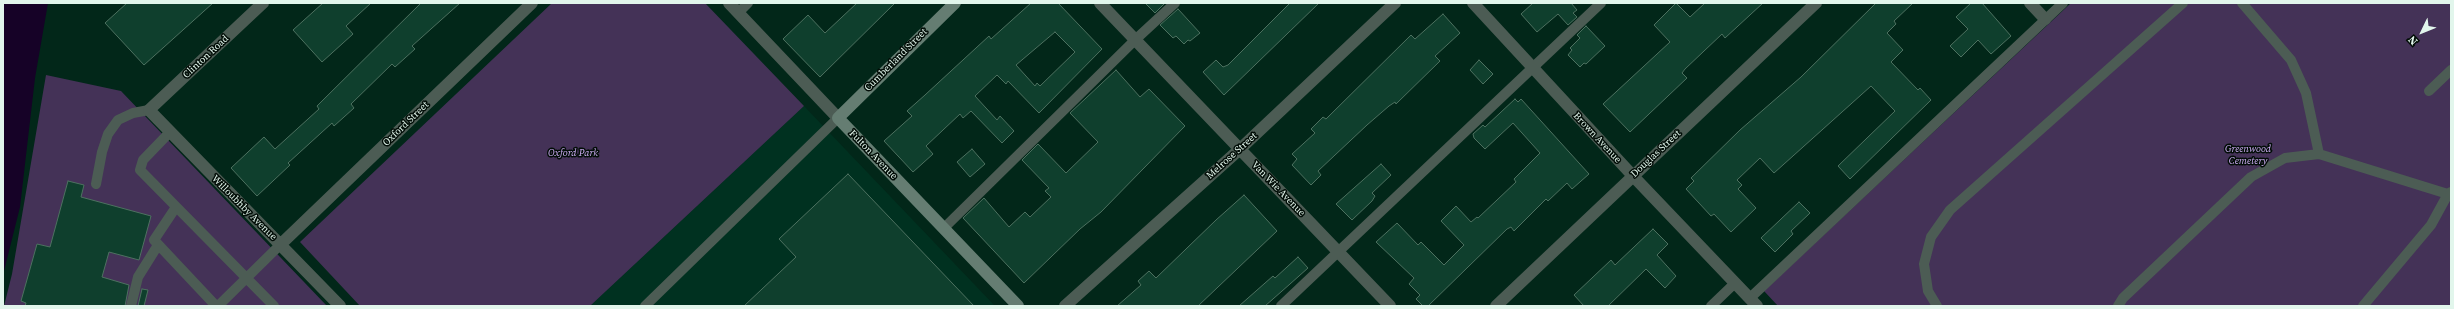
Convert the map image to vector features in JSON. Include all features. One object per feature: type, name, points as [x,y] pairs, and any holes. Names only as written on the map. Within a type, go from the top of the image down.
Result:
[{"type":"street","name":"Clinton Road","points":[[148,110],[263,3]]},
{"type":"street","name":"Oxford Street","points":[[280,245],[532,3]]},
{"type":"street","name":"Fulton Avenue","points":[[728,3],[1018,306]]},
{"type":"street","name":"Cumberland Street","points":[[838,118],[955,3]]},
{"type":"street","name":"Van Wie Avenue","points":[[1100,3],[1390,306]]},
{"type":"street","name":"Melrose Street","points":[[1066,306],[1240,149],[1395,3]]},
{"type":"street","name":"Brown Avenue","points":[[1473,3],[1632,176],[1754,302]]},
{"type":"street","name":"Douglas Street","points":[[1496,306],[1816,3]]},
{"type":"street","points":[[2030,3],[2045,19]]},
{"type":"street","name":"Willoubhby Avenue","points":[[148,110],[340,306]]},
{"type":"lane","points":[[738,13],[748,3]]},
{"type":"lane","points":[[944,228],[1135,40],[1175,3]]},
{"type":"lane","points":[[1280,306],[1601,3]]},
{"type":"lane","points":[[1754,302],[2063,3]]},
{"type":"lane","points":[[1936,306],[1928,291],[1924,264],[1931,237],[1950,210],[2184,3]]},
{"type":"lane","points":[[2242,3],[2291,60],[2306,93],[2319,154]]},
{"type":"lane","points":[[2429,90],[2451,70]]},
{"type":"lane","points":[[96,184],[102,152],[108,134],[118,120],[133,113],[148,110]]},
{"type":"lane","points":[[645,306],[838,118]]},
{"type":"lane","points":[[170,132],[143,160],[140,170],[274,306]]},
{"type":"lane","points":[[2118,306],[2123,298],[2251,177],[2284,158],[2319,154],[2450,195],[2432,225],[2363,306]]},
{"type":"lane","points":[[176,207],[154,240],[217,306],[280,245]]},
{"type":"lane","points":[[132,306],[138,278],[158,245]]},
{"type":"lane","points":[[1711,306],[1735,283]]},
{"type":"shaded area","points":[[3,3],[48,3],[35,78],[20,207],[3,275]]},
{"type":"shaded area","points":[[804,106],[995,306],[590,306]]},
{"type":"green space","name":"Oxford Park","points":[[552,3],[705,3],[804,106],[590,306],[360,306],[300,242]]},
{"type":"green space","name":"Greenwood Cemetery","points":[[2071,3],[2451,3],[2451,306],[1778,306],[1764,291]]},
{"type":"green space","points":[[46,75],[121,91],[327,306],[4,306],[12,274]]},
{"type":"building","points":[[127,3],[213,3],[144,65],[105,23]]},
{"type":"building","points":[[323,3],[371,3],[346,26],[353,34],[322,62],[293,30]]},
{"type":"building","points":[[421,3],[460,3],[412,46],[415,49],[395,67],[392,64],[351,104],[354,108],[334,126],[332,123],[288,163],[290,165],[257,196],[231,168],[264,137],[275,149],[319,109],[317,106]]},
{"type":"building","points":[[857,3],[895,3],[820,77],[783,39],[808,15],[825,33]]},
{"type":"building","points":[[1031,3],[1058,3],[1102,49],[1039,113],[1008,81],[1006,84],[997,75],[975,96],[997,120],[1000,116],[1014,131],[1002,143],[971,111],[963,118],[960,114],[926,146],[933,154],[913,172],[884,141],[912,116],[907,111],[989,36],[991,39]],"holes":[[[1055,32],[1075,52],[1040,86],[1037,83],[1035,86],[1016,65]]]},
{"type":"building","points":[[1145,3],[1165,3],[1155,13]]},
{"type":"building","points":[[1290,3],[1319,3],[1224,95],[1203,72],[1216,60],[1223,67],[1228,65]]},
{"type":"building","points":[[1533,3],[1571,3],[1577,10],[1573,13],[1577,17],[1568,25],[1558,14],[1537,32],[1521,14]]},
{"type":"building","points":[[1676,3],[1690,17],[1705,3],[1763,3],[1725,38],[1722,34],[1685,69],[1682,73],[1687,78],[1630,132],[1603,104],[1670,42],[1654,25]]},
{"type":"building","points":[[1876,3],[1913,3],[1894,21],[1896,24],[1887,33],[1903,50],[1891,62],[1918,90],[1920,88],[1931,100],[1850,179],[1838,166],[1895,111],[1871,86],[1774,173],[1760,158],[1737,180],[1742,185],[1738,189],[1756,208],[1731,232],[1714,214],[1711,216],[1686,189],[1694,181],[1691,178],[1740,130],[1801,77]]},
{"type":"building","points":[[1971,3],[1982,3],[2011,36],[1991,54],[1978,40],[1961,57],[1950,46],[1968,29],[1956,17]]},
{"type":"building","points":[[1178,9],[1200,33],[1184,44],[1176,36],[1173,38],[1160,25]]},
{"type":"building","points":[[1443,14],[1460,33],[1435,56],[1440,61],[1396,104],[1395,102],[1389,106],[1318,171],[1321,175],[1311,185],[1292,165],[1297,159],[1292,154],[1315,133],[1311,129],[1323,117],[1326,119],[1411,35],[1415,39]]},
{"type":"building","points":[[1586,26],[1605,46],[1586,64],[1584,63],[1580,67],[1568,55],[1572,50],[1570,48],[1580,38],[1577,35]]},
{"type":"building","points":[[1479,60],[1493,74],[1483,84],[1470,70]]},
{"type":"building","points":[[1116,70],[1140,97],[1149,89],[1185,126],[1101,212],[1080,229],[1024,283],[963,218],[984,198],[1009,227],[1025,212],[1030,217],[1051,197],[1045,191],[1049,188],[1022,160],[1038,144],[1066,173],[1098,142],[1070,113]]},
{"type":"building","points":[[1515,99],[1518,102],[1521,99],[1589,174],[1572,189],[1567,183],[1548,201],[1546,199],[1514,231],[1511,227],[1507,229],[1428,306],[1423,306],[1416,299],[1420,295],[1409,284],[1414,278],[1376,242],[1397,223],[1418,245],[1421,242],[1444,265],[1464,245],[1441,221],[1456,206],[1471,222],[1477,217],[1478,218],[1516,182],[1514,179],[1540,153],[1513,123],[1485,149],[1474,138],[1473,134],[1483,125],[1485,127]]},
{"type":"building","points":[[972,149],[985,164],[970,177],[957,162]]},
{"type":"building","points":[[1381,164],[1391,175],[1372,193],[1375,196],[1372,201],[1352,220],[1336,204]]},
{"type":"building","points":[[848,174],[974,306],[744,306],[796,257],[779,239]]},
{"type":"building","points":[[68,181],[84,185],[81,197],[151,216],[139,260],[109,252],[102,277],[129,285],[125,306],[25,306],[26,303],[21,301],[37,244],[50,247]]},
{"type":"building","points":[[1244,195],[1277,231],[1198,306],[1117,306],[1141,285],[1138,281],[1149,271],[1156,278]]},
{"type":"building","points":[[1799,202],[1810,213],[1791,231],[1793,234],[1775,252],[1761,238]]},
{"type":"building","points":[[1653,229],[1668,244],[1657,255],[1676,276],[1665,288],[1646,269],[1608,306],[1584,306],[1574,295],[1611,260],[1615,265]]},
{"type":"building","points":[[1298,257],[1308,268],[1265,306],[1239,306],[1273,276],[1275,278]]},
{"type":"building","points":[[142,289],[148,290],[144,306],[138,306]]}]
